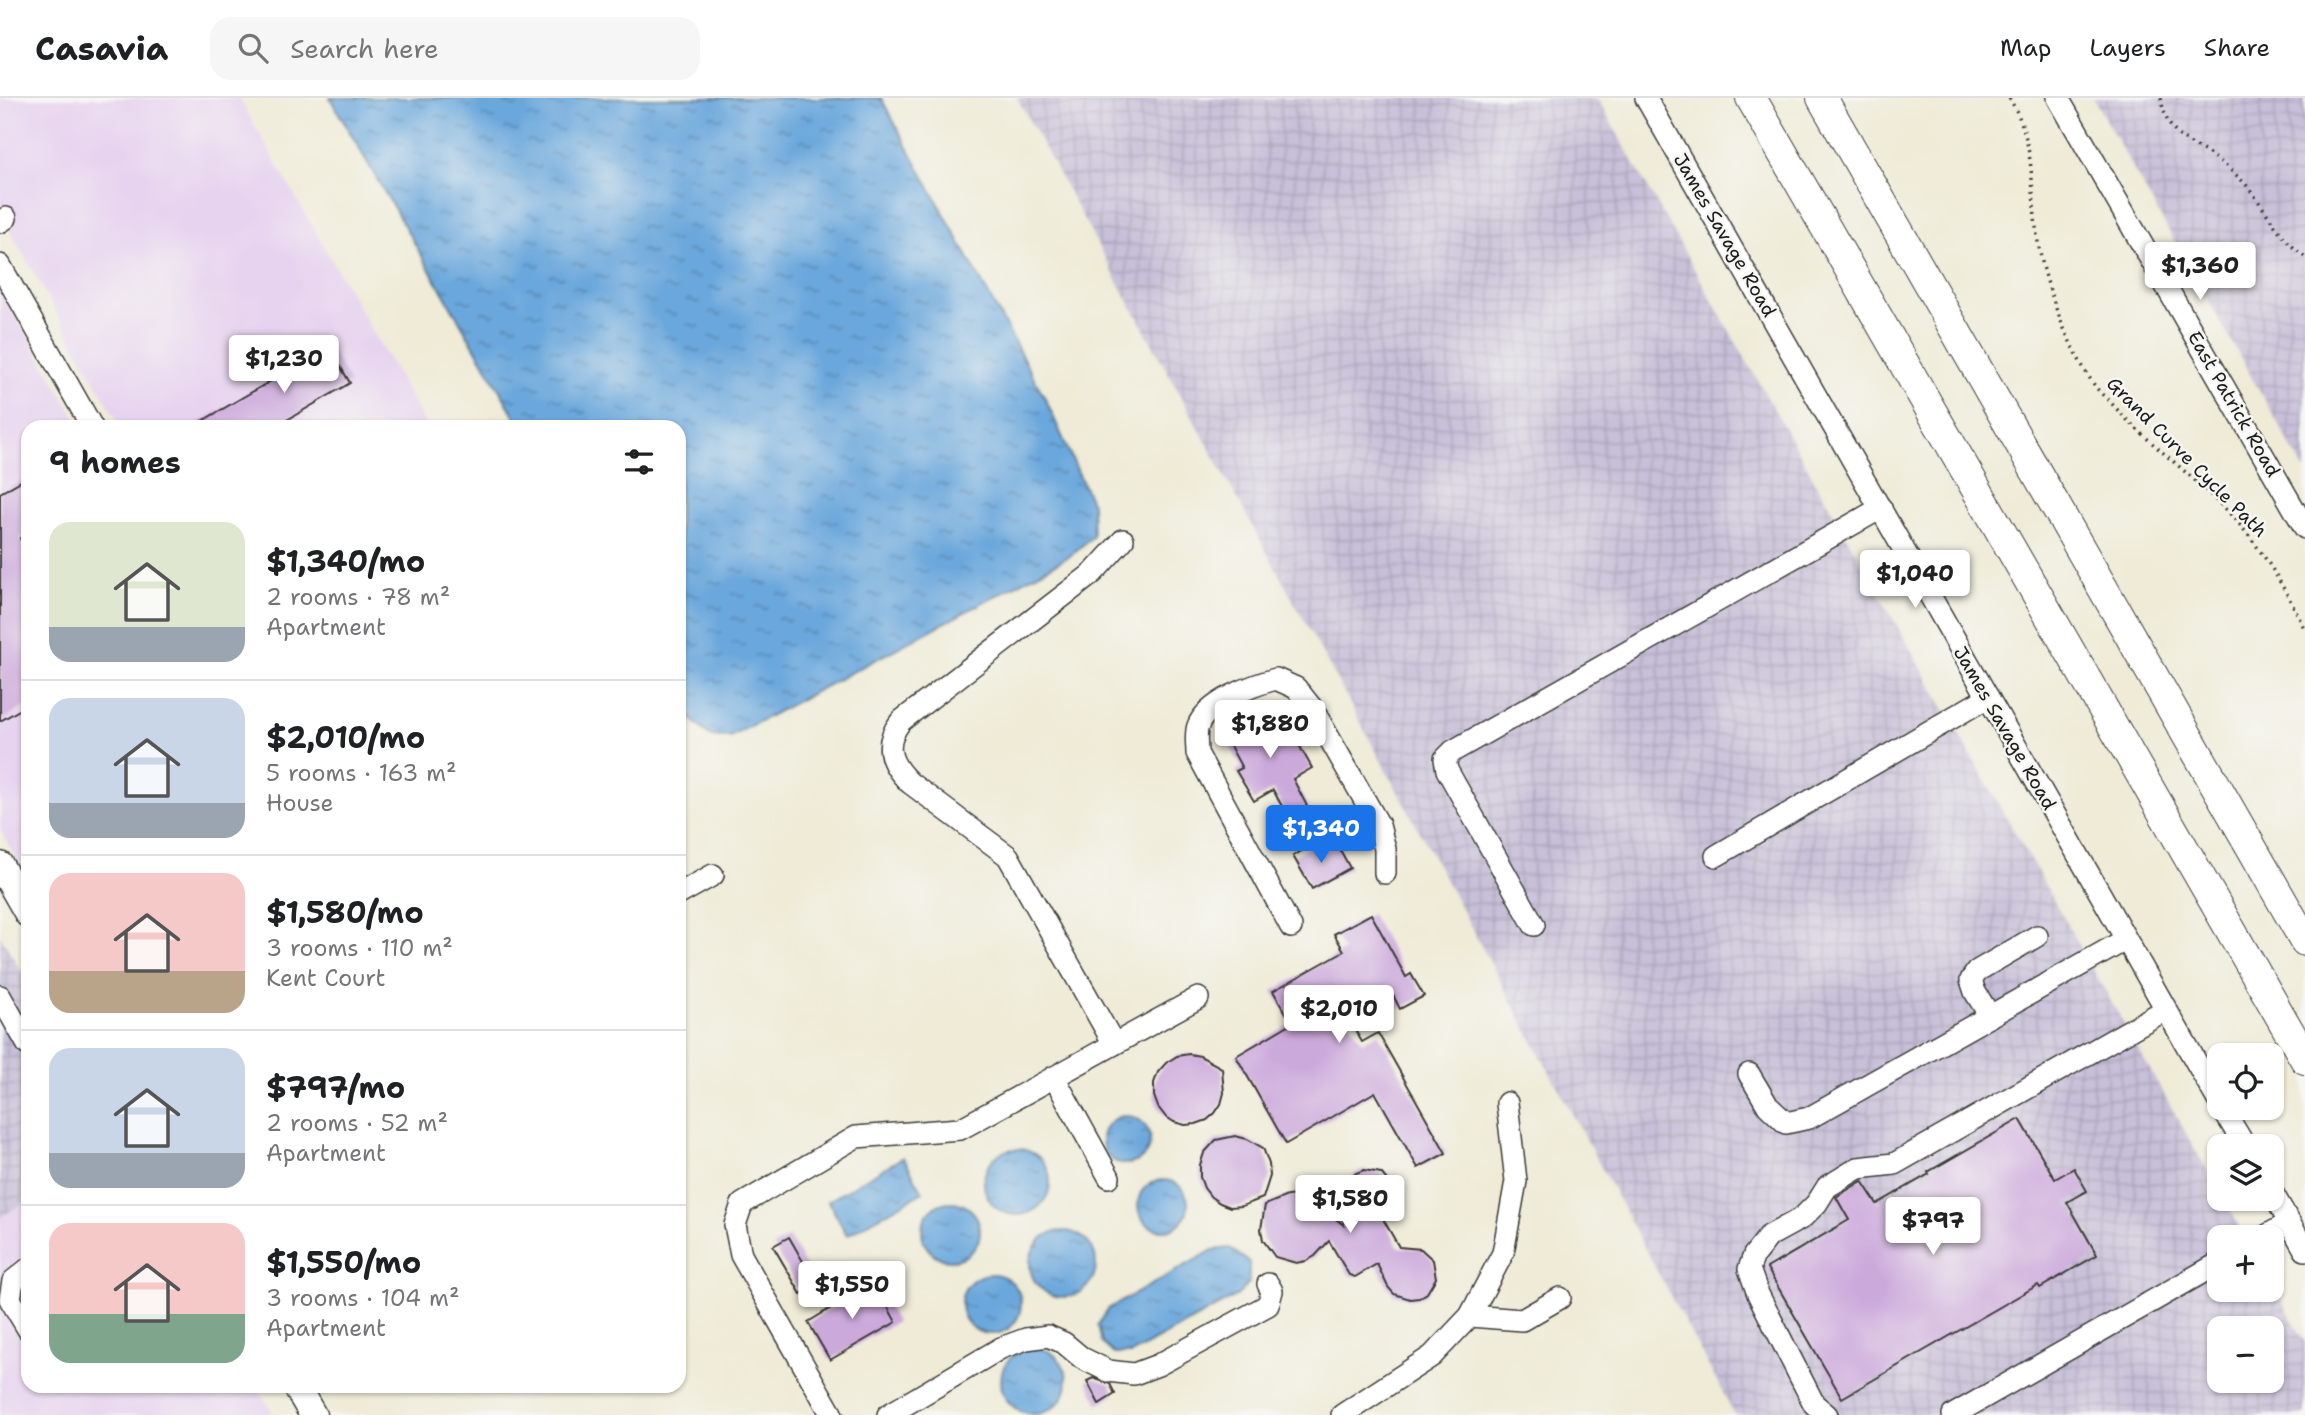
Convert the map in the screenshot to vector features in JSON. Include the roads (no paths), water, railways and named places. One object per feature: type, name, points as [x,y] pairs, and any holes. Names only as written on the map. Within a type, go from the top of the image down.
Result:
[{"type":"highway","points":[[1751,98],[2305,1059]]},
{"type":"highway","points":[[1822,98],[2305,941]]},
{"type":"main road","points":[[0,865],[21,902]]},
{"type":"main road","points":[[300,1393],[313,1415]]},
{"type":"street","name":"James Savage Road","points":[[1646,98],[2207,1082]]},
{"type":"street","name":"East Patrick Road","points":[[2058,98],[2305,527]]},
{"type":"street","points":[[0,265],[88,420]]},
{"type":"street","points":[[1534,925],[1447,770],[1445,759],[1453,751],[1881,508]]},
{"type":"street","points":[[1114,1044],[1008,856],[898,772],[889,753],[892,733],[901,721],[1093,572],[1123,540]]},
{"type":"street","points":[[1291,927],[1197,753],[1197,727],[1210,710],[1252,686],[1276,679],[1296,688],[1312,709],[1379,825],[1385,849],[1385,873]]},
{"type":"street","points":[[1716,856],[1988,697]]},
{"type":"street","points":[[686,890],[713,875]]},
{"type":"street","points":[[1990,1016],[1971,980],[1977,971],[2037,936]]},
{"type":"street","points":[[1749,1074],[1768,1106],[1786,1123],[1809,1118],[2125,940]]},
{"type":"street","points":[[832,1415],[741,1255],[735,1225],[742,1204],[856,1137],[960,1129],[1198,998]]},
{"type":"street","points":[[9,1008],[21,1031]]},
{"type":"street","points":[[1827,1415],[1814,1404],[1758,1294],[1749,1269],[1754,1255],[1769,1236],[1802,1217],[1817,1203],[1827,1187],[1858,1168],[1894,1164],[2165,1010]]},
{"type":"street","points":[[1054,1077],[1109,1177]]},
{"type":"street","points":[[1342,1415],[1432,1356],[1470,1316],[1503,1253],[1514,1193],[1516,1181],[1507,1103]]},
{"type":"street","points":[[2282,1211],[2305,1250]]},
{"type":"street","points":[[2284,1226],[2289,1223]]},
{"type":"street","points":[[1953,1415],[2207,1270]]},
{"type":"street","points":[[21,1275],[13,1281],[10,1299],[21,1317]]},
{"type":"street","points":[[888,1415],[1002,1348],[1026,1339],[1048,1336],[1065,1343],[1082,1358],[1108,1371],[1134,1374],[1158,1365],[1268,1305],[1272,1291],[1268,1284]]},
{"type":"street","points":[[1470,1316],[1522,1320],[1560,1298]]},
{"type":"water","points":[[330,98],[881,98],[1046,400],[1092,504],[1093,536],[1070,556],[730,737],[710,736],[686,712],[686,420],[517,420]]},
{"type":"water","points":[[1126,1116],[1143,1123],[1150,1140],[1143,1157],[1126,1164],[1109,1157],[1102,1140],[1109,1123]]},
{"type":"water","points":[[1011,1149],[1023,1149],[1035,1154],[1045,1164],[1050,1182],[1048,1195],[1035,1210],[1023,1215],[1011,1215],[999,1210],[989,1200],[984,1188],[984,1176],[989,1164],[999,1154]]},
{"type":"water","points":[[903,1157],[923,1192],[847,1235],[828,1201]]},
{"type":"water","points":[[1163,1180],[1180,1188],[1188,1205],[1180,1222],[1163,1230],[1146,1222],[1138,1205],[1146,1188]]},
{"type":"water","points":[[945,1202],[957,1202],[967,1206],[976,1215],[980,1237],[972,1252],[957,1260],[945,1260],[935,1256],[926,1247],[922,1237],[922,1225],[926,1215],[935,1206]]},
{"type":"water","points":[[1063,1231],[1076,1234],[1086,1241],[1093,1251],[1096,1264],[1093,1277],[1086,1287],[1076,1294],[1063,1297],[1050,1294],[1040,1287],[1033,1277],[1030,1264],[1033,1251],[1040,1241],[1050,1234]]},
{"type":"water","points":[[1230,1248],[1249,1262],[1249,1283],[1238,1295],[1131,1354],[1114,1354],[1102,1343],[1098,1325],[1108,1309],[1213,1250]]},
{"type":"water","points":[[991,1274],[1008,1279],[1016,1287],[1021,1304],[1016,1321],[1008,1329],[991,1334],[974,1329],[966,1321],[961,1304],[966,1287],[974,1279]]},
{"type":"water","points":[[1034,1348],[1047,1350],[1062,1363],[1067,1381],[1065,1394],[1052,1409],[1034,1414],[1021,1412],[1006,1399],[1001,1381],[1003,1368],[1016,1353]]}]
